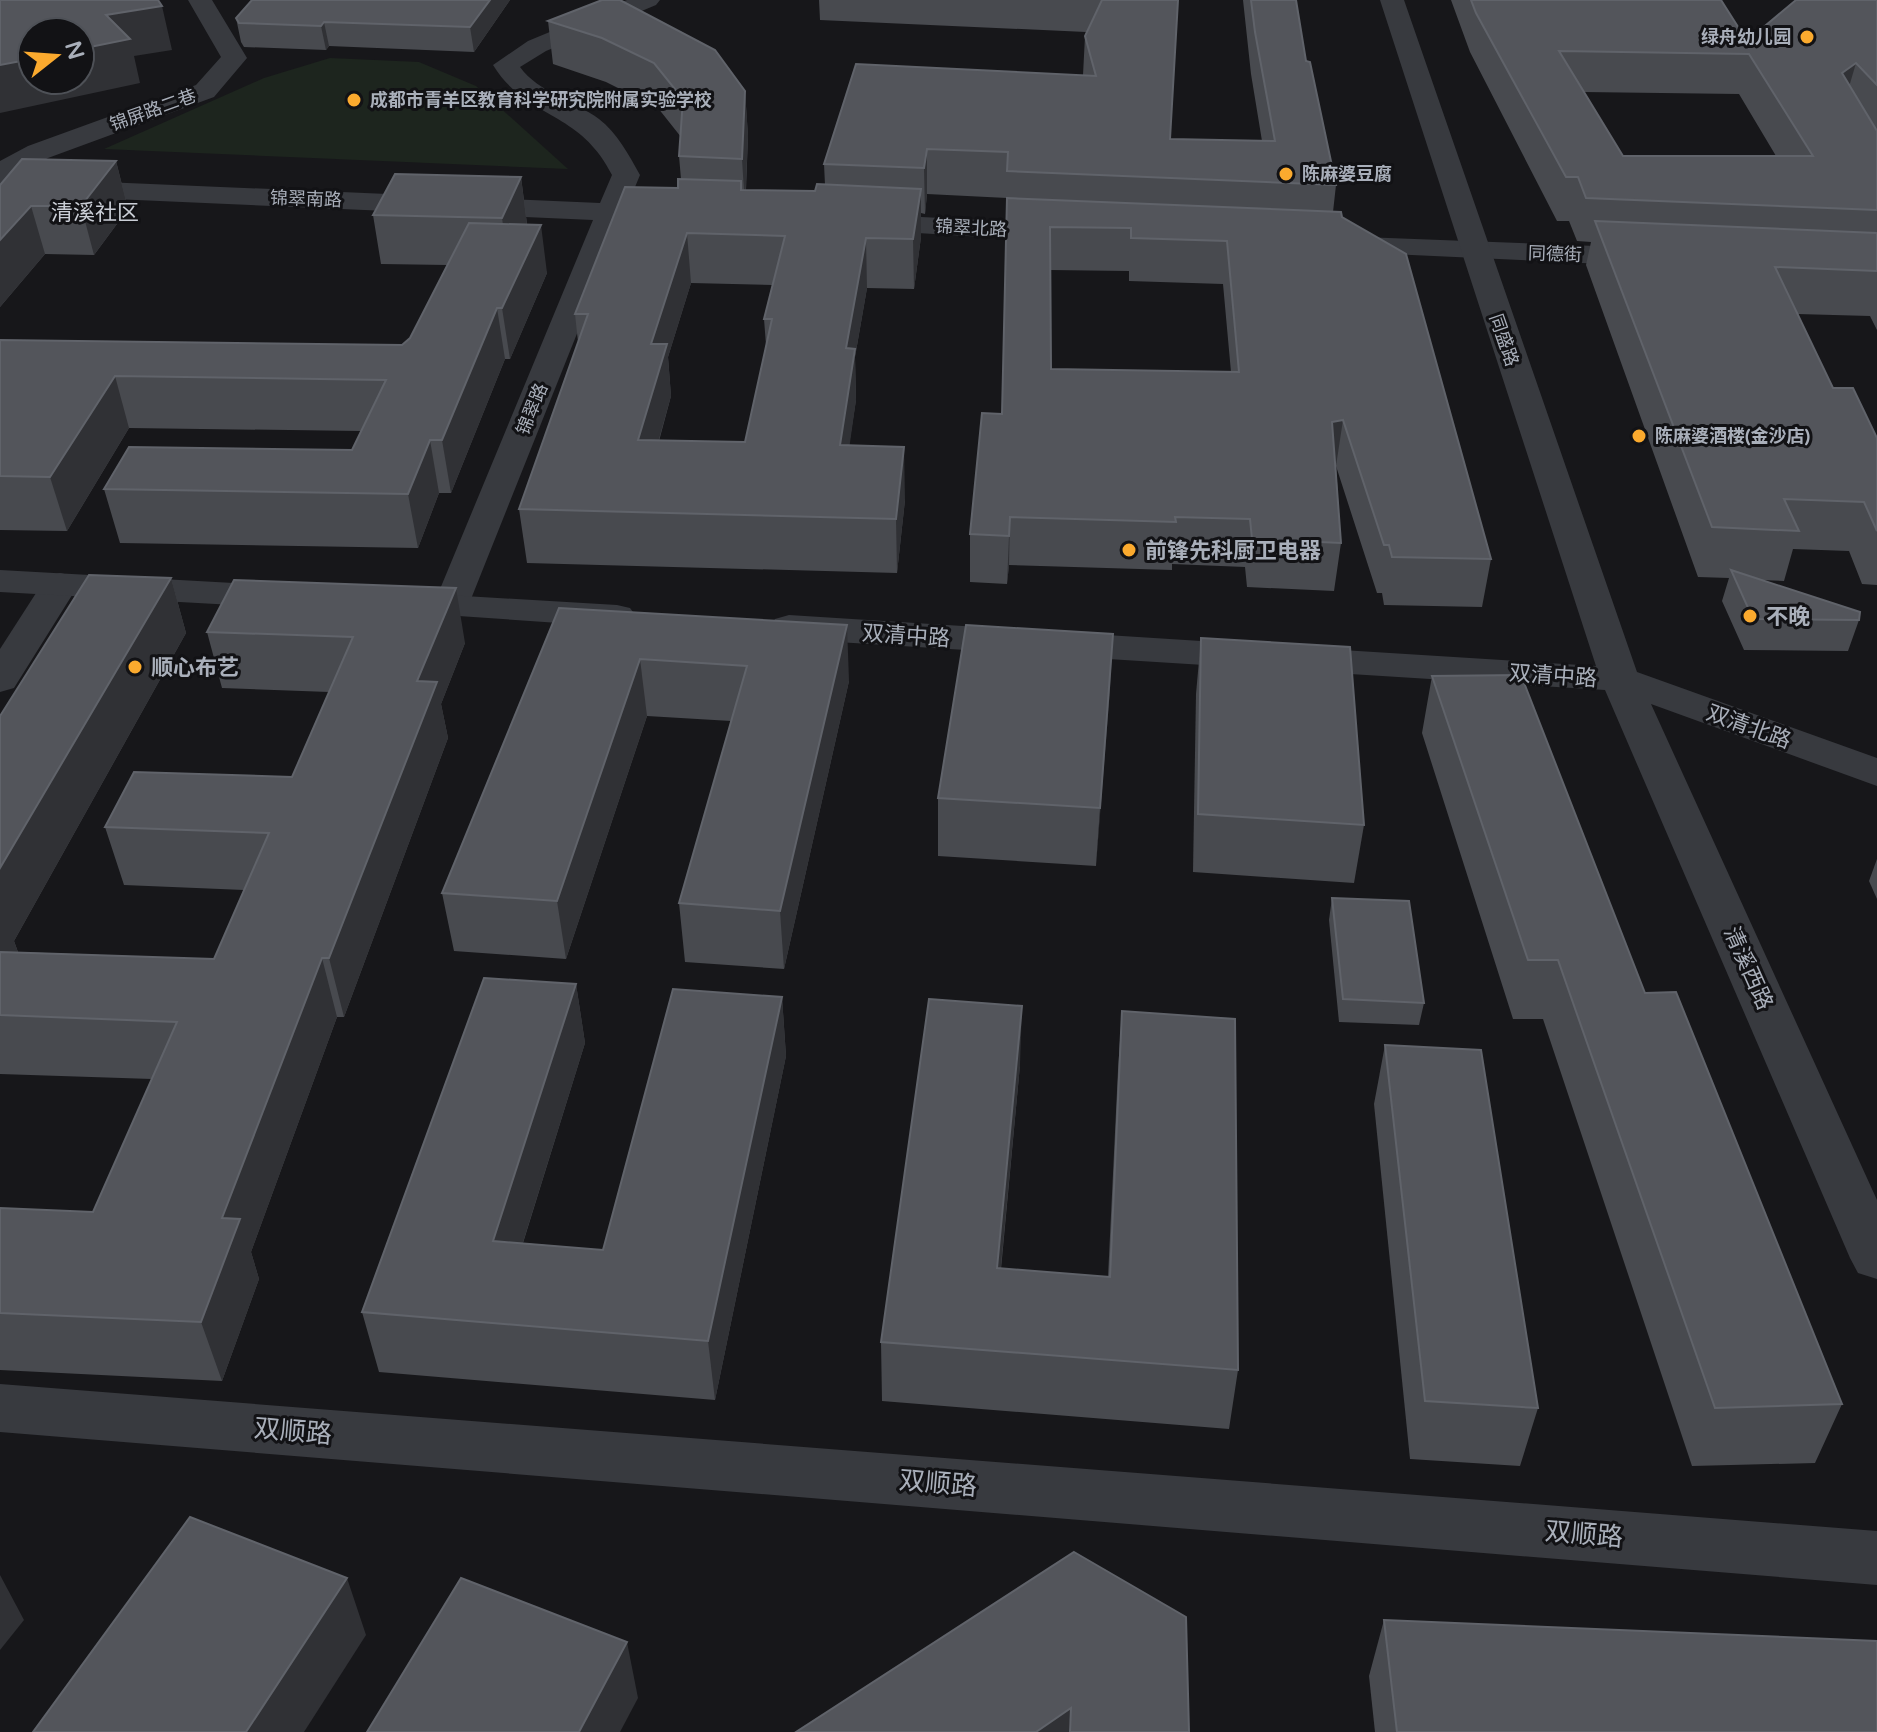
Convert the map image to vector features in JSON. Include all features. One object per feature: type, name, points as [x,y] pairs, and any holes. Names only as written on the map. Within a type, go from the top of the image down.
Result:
[{"type":"street","name":"锦屏路二巷","points":[[0,172],[38,152],[205,91],[234,58],[200,0]]},
{"type":"street","name":"锦翠路","points":[[452,606],[626,175],[613,148],[588,124],[513,79],[506,65],[537,46],[648,0]]},
{"type":"street","name":"同盛路","points":[[1392,0],[1620,679]]},
{"type":"street","name":"锦翠南路","points":[[0,186],[612,212]]},
{"type":"street","points":[[612,212],[708,217]]},
{"type":"street","name":"锦翠北路","points":[[836,222],[1091,234]]},
{"type":"street","points":[[1314,244],[1474,251]]},
{"type":"street","name":"同德街","points":[[1474,251],[1675,258]]},
{"type":"street","points":[[0,581],[657,619]]},
{"type":"street","points":[[0,680],[60,584]]},
{"type":"street","name":"双清中路","points":[[752,625],[1620,679]]},
{"type":"street","name":"双清北路","points":[[1620,679],[1877,773]]},
{"type":"street","name":"清溪西路","points":[[1620,679],[1877,1258]]},
{"type":"street","name":"双顺路","points":[[0,1408],[1877,1558]]},
{"type":"shaded area","points":[[330,58],[419,62],[476,86],[568,169],[104,149],[264,78]]},
{"type":"building","points":[[0,0],[158,0],[162,6],[106,15],[130,39],[96,46],[96,16],[16,16],[16,62],[0,65]]},
{"type":"building","points":[[252,0],[490,0],[470,27],[324,22],[321,26],[239,23],[236,18]]},
{"type":"building","points":[[602,0],[620,0],[715,50],[745,91],[742,159],[679,156],[683,99],[654,63],[602,38],[548,21]]},
{"type":"building","points":[[1102,0],[1178,0],[1170,139],[1275,141],[1251,0],[1296,0],[1306,61],[1310,62],[1336,185],[1007,171],[1008,152],[927,149],[924,168],[824,164],[856,64],[1096,76],[1085,36]]},
{"type":"building","points":[[1471,0],[1721,0],[1747,41],[1796,0],[1877,0],[1877,85],[1856,63],[1842,73],[1877,131],[1877,210],[1586,198],[1578,177],[1566,177]],"holes":[[[1559,51],[1749,54],[1813,156],[1623,156]]]},
{"type":"building","points":[[22,159],[116,161],[81,206],[31,206],[0,240],[0,185]]},
{"type":"building","points":[[395,174],[521,177],[502,218],[373,215]]},
{"type":"building","points":[[678,179],[741,181],[741,190],[815,191],[817,184],[921,189],[913,239],[866,238],[846,348],[855,349],[840,445],[904,447],[896,519],[519,509],[588,314],[575,314],[625,187],[678,188]],"holes":[[[687,233],[785,236],[764,319],[772,319],[745,442],[638,440],[667,344],[651,344]]]},
{"type":"building","points":[[1007,198],[1341,212],[1342,217],[1406,254],[1491,559],[1392,557],[1389,545],[1384,545],[1343,420],[1332,422],[1341,543],[1252,539],[1250,519],[1175,517],[1176,522],[1010,517],[1009,536],[970,534],[982,413],[1002,414]],"holes":[[[1050,227],[1131,228],[1131,238],[1227,241],[1239,372],[1051,369]]]},
{"type":"building","points":[[1595,221],[1877,233],[1877,271],[1775,267],[1833,388],[1853,388],[1877,438],[1877,531],[1864,502],[1784,499],[1799,531],[1712,527]]},
{"type":"building","points":[[469,223],[541,225],[502,308],[497,308],[442,440],[430,440],[408,494],[104,489],[129,447],[352,450],[386,380],[115,376],[50,477],[0,476],[0,340],[402,345],[410,338]]},
{"type":"building","points":[[1731,570],[1860,612],[1859,620],[1753,619]]},
{"type":"building","points":[[89,575],[171,578],[0,868],[0,716]]},
{"type":"building","points":[[234,580],[456,588],[417,681],[437,682],[329,958],[322,958],[222,1218],[240,1219],[201,1322],[0,1313],[0,1208],[93,1212],[177,1022],[0,1015],[0,952],[214,959],[269,833],[105,827],[134,772],[292,777],[353,637],[207,632]]},
{"type":"building","points":[[559,608],[847,625],[780,911],[679,903],[747,666],[640,659],[557,901],[442,893]]},
{"type":"building","points":[[966,625],[1113,634],[1100,808],[938,798]]},
{"type":"building","points":[[1201,638],[1350,647],[1364,825],[1198,814]]},
{"type":"building","points":[[1521,675],[1645,993],[1676,992],[1842,1404],[1715,1408],[1558,960],[1528,960],[1432,676]]},
{"type":"building","points":[[1332,898],[1409,901],[1424,1003],[1343,999]]},
{"type":"building","points":[[484,978],[576,984],[493,1241],[603,1250],[673,989],[782,997],[708,1341],[362,1312]]},
{"type":"building","points":[[929,999],[1022,1006],[997,1268],[1110,1277],[1122,1011],[1235,1019],[1238,1370],[881,1342]]},
{"type":"building","points":[[1385,1045],[1481,1050],[1538,1408],[1425,1401]]},
{"type":"building","points":[[190,1517],[347,1578],[246,1732],[33,1732]]},
{"type":"building","points":[[1074,1552],[1186,1617],[1189,1732],[1070,1732],[1071,1708],[1036,1732],[796,1732]]},
{"type":"building","points":[[461,1578],[627,1642],[579,1732],[367,1732]]},
{"type":"building","points":[[1384,1620],[1877,1641],[1877,1732],[1397,1732]]},
{"type":"place","name":"绿舟幼儿园","points":[[1807,37]]},
{"type":"place","name":"成都市青羊区教育科学研究院附属实验学校","points":[[354,100]]},
{"type":"place","name":"陈麻婆豆腐","points":[[1286,174]]},
{"type":"place","name":"陈麻婆酒楼(金沙店)","points":[[1639,436]]},
{"type":"place","name":"前锋先科厨卫电器","points":[[1129,550]]},
{"type":"place","name":"不晚","points":[[1750,616]]},
{"type":"place","name":"顺心布艺","points":[[135,667]]},
{"type":"district","name":"清溪社区","points":[[95,212]]}]
